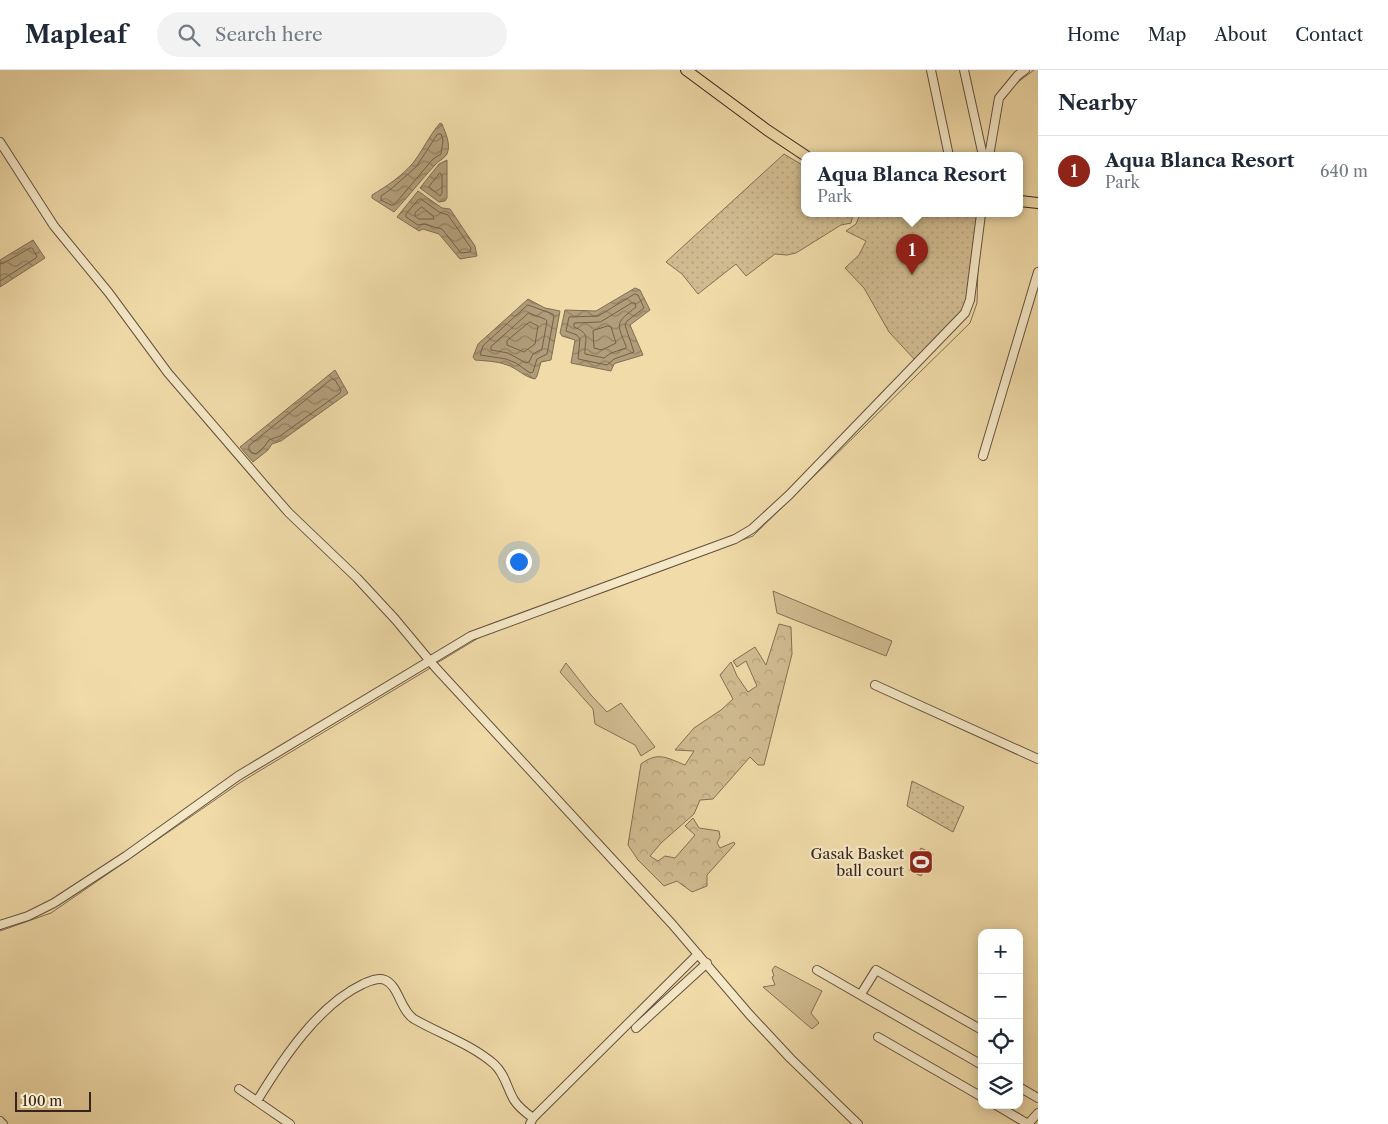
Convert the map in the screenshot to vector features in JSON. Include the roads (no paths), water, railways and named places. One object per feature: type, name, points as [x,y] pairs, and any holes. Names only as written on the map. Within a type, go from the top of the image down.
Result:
[{"type":"main road","points":[[686,70],[766,130],[801,153]]},
{"type":"main road","points":[[1023,202],[1038,204]]},
{"type":"street","points":[[931,70],[948,152]]},
{"type":"street","points":[[964,70],[982,152]]},
{"type":"street","points":[[990,152],[998,98],[1018,75],[1025,70]]},
{"type":"street","points":[[0,142],[47,216],[109,293],[168,373],[267,488],[395,619],[433,664],[698,954],[749,1014],[790,1058],[858,1124]]},
{"type":"street","points":[[0,926],[40,911],[65,896],[238,776],[433,664],[471,636],[734,540],[752,529],[789,494],[965,313],[970,300],[980,217]]},
{"type":"street","points":[[983,456],[1038,272]]},
{"type":"street","points":[[875,686],[1038,759]]},
{"type":"street","points":[[257,1101],[292,1048],[310,1026],[350,991],[379,979],[387,981],[392,985],[404,1009],[413,1018],[446,1034],[493,1063],[503,1074],[518,1106],[532,1121],[698,954]]},
{"type":"street","points":[[636,1028],[706,963]]},
{"type":"street","points":[[817,970],[980,1064]]},
{"type":"street","points":[[860,994],[876,970],[978,1028]]},
{"type":"street","points":[[878,1037],[978,1095]]},
{"type":"street","points":[[238,1089],[290,1124]]},
{"type":"street","points":[[1023,1089],[1038,1098]]},
{"type":"street","points":[[1003,1109],[1028,1124],[1038,1114]]},
{"type":"street","points":[[0,1121],[3,1124]]},
{"type":"water","points":[[440,123],[448,143],[446,156],[436,164],[394,212],[372,198],[372,195],[394,180],[413,163]]},
{"type":"water","points":[[447,160],[447,198],[445,201],[439,202],[420,188],[439,164]]},
{"type":"water","points":[[418,191],[442,208],[450,209],[475,246],[477,256],[460,259],[439,234],[423,229],[419,231],[397,217]]},
{"type":"water","points":[[33,240],[45,258],[0,287],[0,260]]},
{"type":"water","points":[[635,288],[640,290],[650,310],[630,325],[643,355],[614,364],[611,371],[571,363],[575,340],[562,336],[560,333],[565,310],[596,311]]},
{"type":"water","points":[[528,299],[545,308],[560,311],[551,360],[541,362],[535,379],[503,364],[475,360],[473,357],[478,344]]},
{"type":"water","points":[[335,370],[348,393],[281,441],[272,444],[268,450],[253,462],[240,447]]},
{"type":"waterway","points":[[1014,85],[1034,70]]},
{"type":"waterway","points":[[737,542],[753,536],[970,323],[977,303],[978,267]]},
{"type":"waterway","points":[[545,613],[720,549]]},
{"type":"waterway","points":[[437,663],[480,637]]},
{"type":"waterway","points":[[0,931],[51,913],[241,782],[432,667]]},
{"type":"place","name":"Aqua Blanca Resort","points":[[912,275]]},
{"type":"place","name":"Gasak Basket ball court","points":[[921,862]]}]
